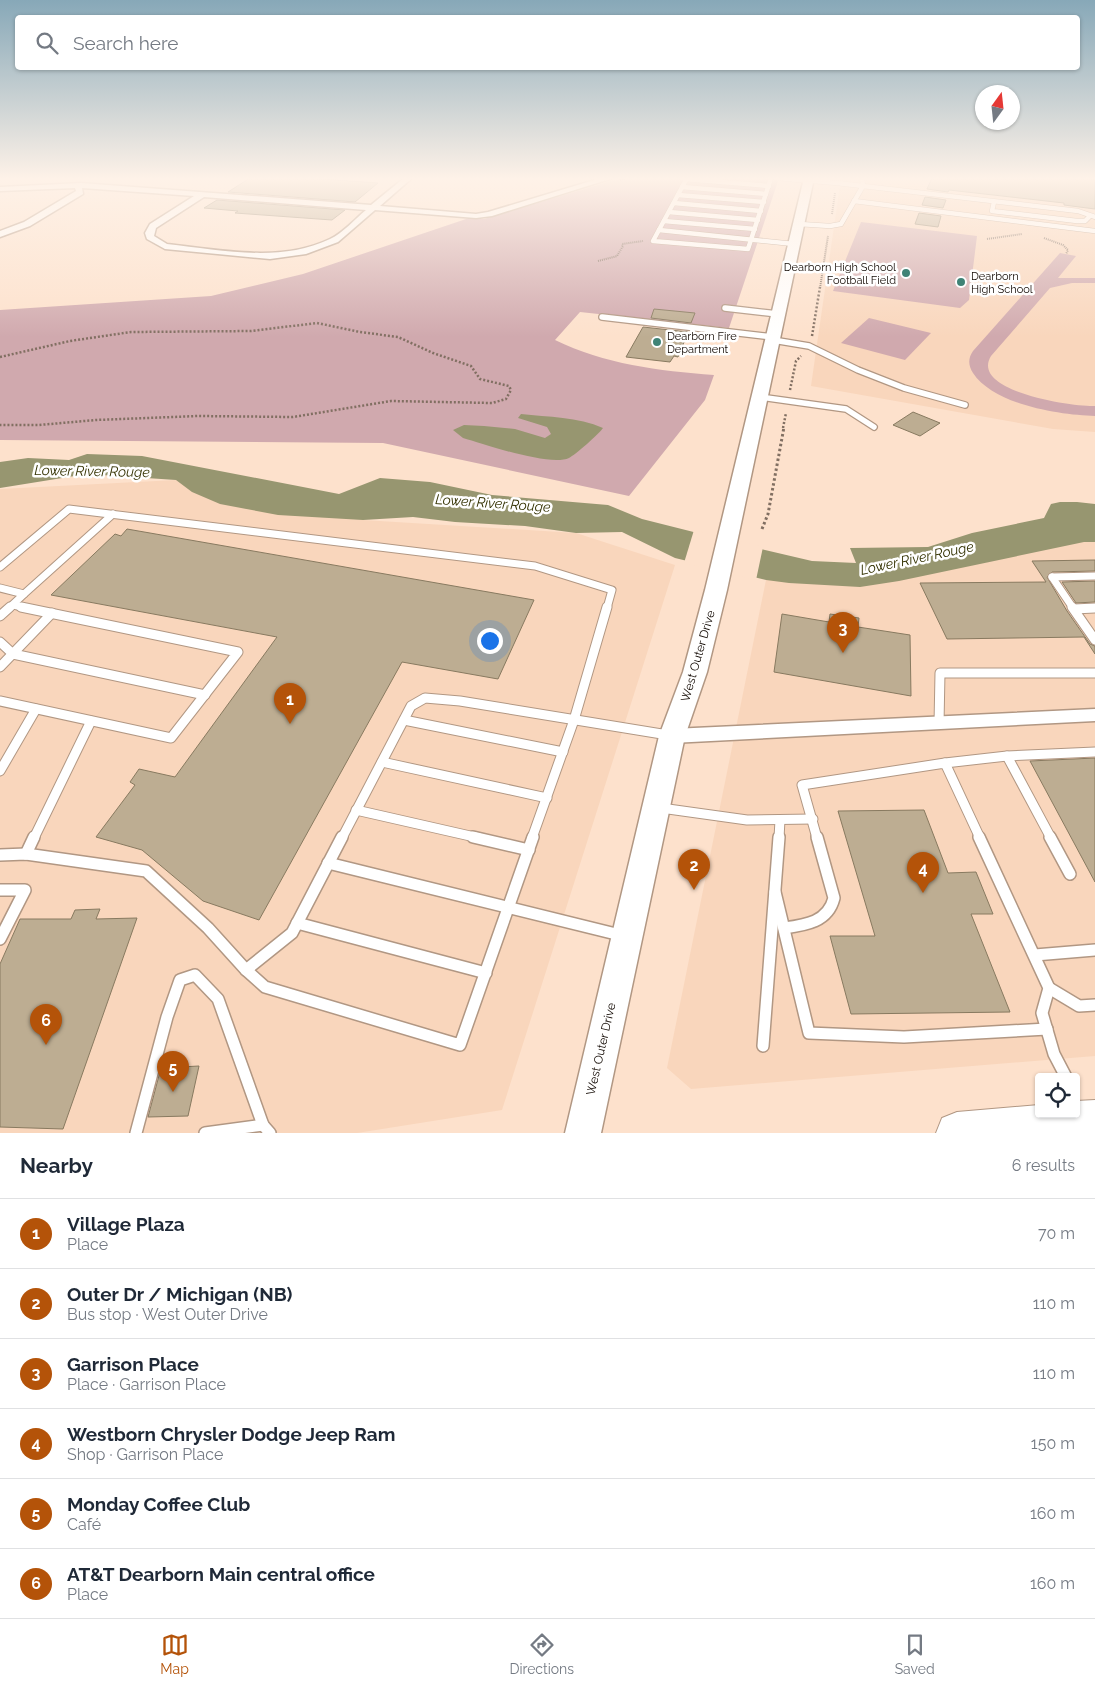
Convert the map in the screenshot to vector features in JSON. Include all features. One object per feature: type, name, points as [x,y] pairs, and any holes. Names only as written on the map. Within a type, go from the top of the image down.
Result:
[{"type":"main road","name":"West Outer Drive","points":[[582,1133],[672,736],[695,672],[716,590],[797,231]]},
{"type":"main road","points":[[956,1133],[1088,1115]]},
{"type":"street","points":[[150,231],[150,236],[165,246],[270,256],[314,249],[335,240],[346,231]]},
{"type":"street","points":[[672,736],[1095,715]]},
{"type":"lane","points":[[658,231],[653,240],[748,249],[755,231]]},
{"type":"lane","points":[[668,231],[794,244]]},
{"type":"lane","points":[[725,308],[778,314]]},
{"type":"lane","points":[[602,317],[773,338],[809,346],[858,370],[904,388],[966,405]]},
{"type":"lane","points":[[760,397],[846,409],[874,427]]},
{"type":"lane","points":[[0,568],[69,509],[536,566],[612,590],[574,720],[460,1045],[265,987],[246,970],[208,928],[146,871],[26,854],[0,855]]},
{"type":"lane","points":[[0,616],[112,514]]},
{"type":"lane","points":[[1095,576],[1052,577],[1095,640]]},
{"type":"lane","points":[[0,588],[24,594]]},
{"type":"lane","points":[[0,701],[171,738],[238,652],[13,605]]},
{"type":"lane","points":[[1074,609],[1095,608]]},
{"type":"lane","points":[[0,667],[52,613]]},
{"type":"lane","points":[[0,642],[13,654],[205,694]]},
{"type":"lane","points":[[939,724],[940,673],[1095,673]]},
{"type":"lane","points":[[246,970],[292,932],[411,706],[424,698],[460,701],[672,736]]},
{"type":"lane","points":[[0,771],[36,709]]},
{"type":"lane","points":[[404,720],[563,752]]},
{"type":"lane","points":[[26,854],[91,721]]},
{"type":"lane","points":[[784,928],[812,924],[824,916],[833,906],[834,898],[802,785],[945,763],[1007,756],[1095,752]]},
{"type":"lane","points":[[1007,756],[1070,874]]},
{"type":"lane","points":[[382,762],[547,798]]},
{"type":"lane","points":[[945,763],[1049,988],[1079,1006],[1095,1005]]},
{"type":"lane","points":[[656,807],[747,820],[813,819]]},
{"type":"lane","points":[[356,810],[528,850]]},
{"type":"lane","points":[[763,1046],[780,820]]},
{"type":"lane","points":[[328,863],[627,937]]},
{"type":"lane","points":[[0,890],[24,890],[0,940]]},
{"type":"lane","points":[[775,892],[809,1033],[904,1037],[1047,1029]]},
{"type":"lane","points":[[297,923],[486,973]]},
{"type":"lane","points":[[1035,955],[1095,950]]},
{"type":"lane","points":[[136,1133],[167,1017],[180,980],[195,975],[218,999],[266,1129],[205,1133]]},
{"type":"lane","points":[[1049,988],[1042,1013],[1054,1054],[1064,1073]]},
{"type":"path","points":[[762,529],[768,514],[796,361],[809,346],[829,231]]},
{"type":"path","points":[[987,239],[1024,234]]},
{"type":"path","points":[[598,261],[617,256],[623,246],[622,244],[636,240],[653,240]]},
{"type":"path","points":[[0,357],[79,339],[131,332],[252,332],[317,323],[360,332],[398,337],[433,353],[463,362],[471,366],[480,379],[509,386],[511,390],[506,399],[492,403],[407,400],[352,406],[293,417],[238,415],[119,418],[61,424],[0,425]]},
{"type":"shaded area","points":[[431,231],[761,231],[729,328],[580,312],[555,340],[612,361],[673,371],[714,375],[705,400],[629,496],[383,443],[0,440],[0,310],[211,296],[303,274]]},
{"type":"shaded area","name":"Dearborn High School","points":[[833,231],[1095,231],[1095,432],[1053,429],[811,386]]},
{"type":"shaded area","name":"Dearborn High School Football Field","points":[[857,231],[935,231],[977,236],[969,300],[960,308],[833,291]]},
{"type":"shaded area","points":[[1060,253],[1076,256],[1058,278],[1095,278],[1095,283],[1072,283],[1050,288],[991,356],[988,369],[995,379],[1009,388],[1027,395],[1067,404],[1095,406],[1095,416],[1047,410],[1012,400],[996,393],[983,384],[973,373],[969,364],[973,351]]},
{"type":"shaded area","points":[[869,318],[931,333],[905,360],[841,343]]},
{"type":"shaded area","points":[[176,480],[363,520],[576,533],[675,565],[502,1110],[357,1133],[0,1133],[0,489]]},
{"type":"shaded area","points":[[1095,536],[1095,1056],[691,1089],[667,1068],[766,580]]},
{"type":"water","points":[[521,414],[573,420],[603,428],[572,456],[560,460],[547,460],[501,449],[463,438],[453,430],[464,425],[515,429],[545,438],[551,434],[547,427],[518,418]]},
{"type":"water","name":"Lower River Rouge","points":[[87,454],[142,456],[339,494],[380,478],[430,482],[492,495],[608,505],[642,519],[812,561],[856,563],[850,548],[928,547],[972,533],[1044,518],[1051,504],[1060,502],[1095,504],[1095,542],[1084,542],[899,581],[860,587],[766,580],[675,558],[622,532],[576,533],[525,526],[455,522],[413,517],[363,520],[278,515],[220,504],[192,492],[176,480],[87,474],[0,488],[0,462],[28,458],[69,460]]},
{"type":"pier","points":[[694,530],[763,547],[756,580],[684,563]]},
{"type":"building","points":[[654,309],[695,313],[691,323],[651,318]]},
{"type":"building","name":"Dearborn Fire Department","points":[[643,327],[688,332],[678,357],[674,356],[670,362],[626,357]]},
{"type":"building","points":[[913,412],[940,423],[920,436],[893,425]]},
{"type":"building","points":[[127,529],[534,600],[498,679],[402,662],[259,920],[203,901],[142,850],[96,837],[135,785],[130,782],[139,769],[175,777],[277,637],[51,595],[115,534],[121,536]]},
{"type":"building","points":[[1095,560],[1095,571],[1052,572],[1047,577],[1067,611],[1090,644],[1095,646],[1095,654],[1084,637],[947,639],[920,583],[1046,582],[1032,561]]},
{"type":"building","points":[[1095,581],[1095,602],[1076,603],[1062,582]]},
{"type":"building","points":[[782,614],[829,622],[830,614],[859,618],[858,627],[910,635],[911,696],[774,672]]},
{"type":"building","points":[[1095,758],[1095,882],[1030,761]]},
{"type":"building","points":[[924,810],[948,873],[976,872],[993,914],[971,914],[1010,1012],[851,1014],[830,936],[875,936],[838,811]]},
{"type":"building","points":[[100,909],[96,919],[137,918],[63,1129],[0,1127],[0,964],[20,919],[71,919],[75,910]]},
{"type":"building","points":[[199,1066],[188,1116],[148,1117],[161,1068]]},
{"type":"place","name":"Dearborn High School Football Field","points":[[906,273]]},
{"type":"place","name":"Dearborn High School","points":[[961,282]]},
{"type":"place","name":"Dearborn Fire Department","points":[[657,342]]},
{"type":"place","name":"Garrison Place","points":[[843,653]]},
{"type":"place","name":"Village Plaza","points":[[290,724]]},
{"type":"place","name":"Outer Dr / Michigan (NB)","points":[[694,890]]},
{"type":"place","name":"Westborn Chrysler Dodge Jeep Ram","points":[[923,893]]},
{"type":"place","name":"AT&T Dearborn Main central office","points":[[46,1045]]},
{"type":"place","name":"Monday Coffee Club","points":[[173,1092]]}]
